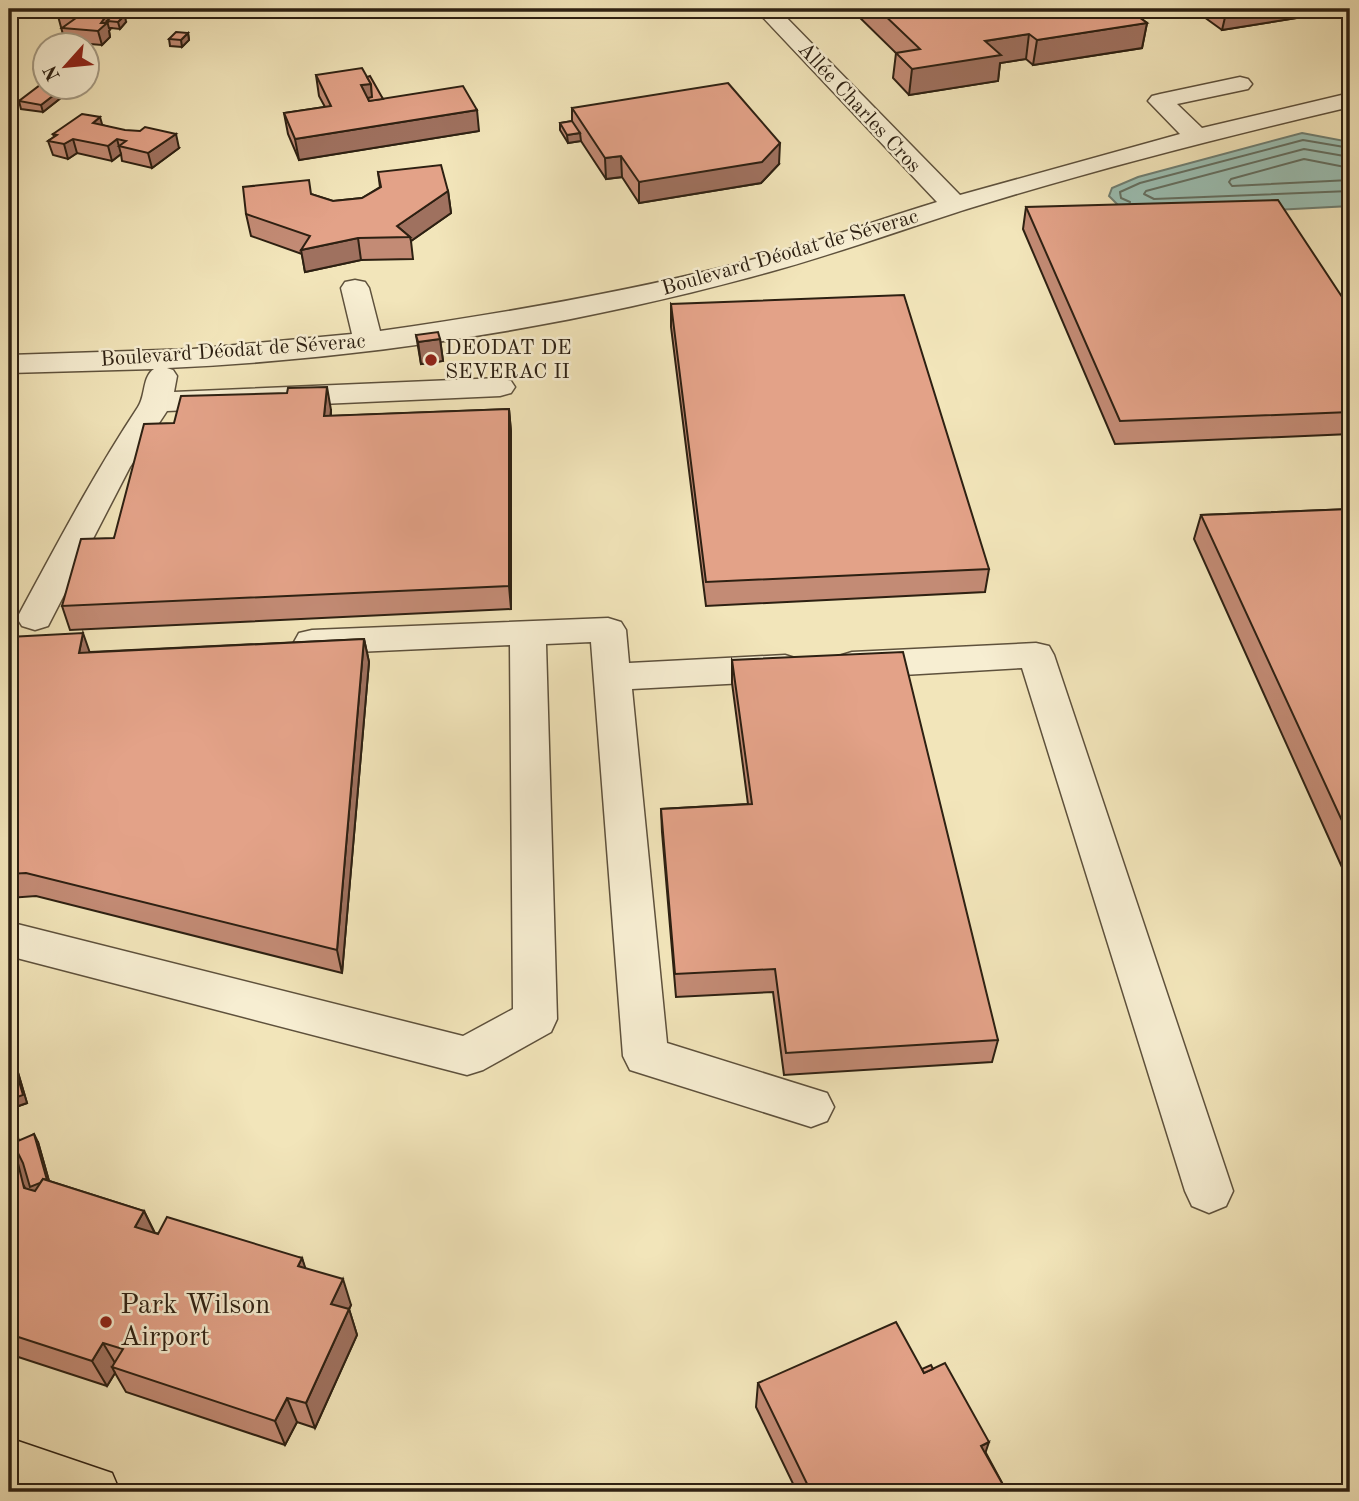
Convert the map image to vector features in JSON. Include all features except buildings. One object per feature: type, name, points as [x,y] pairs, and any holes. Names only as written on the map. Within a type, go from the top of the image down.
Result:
[{"type":"main road","points":[[9,1465],[93,1492]]},
{"type":"street","name":"Allée Charles Cros","points":[[766,9],[918,170],[955,205]]},
{"type":"street","points":[[1197,137],[1160,101],[1240,84]]},
{"type":"street","name":"Boulevard Déodat de Séverac","points":[[9,364],[167,358],[368,341],[509,320],[640,295],[744,271],[955,205],[1197,137],[1350,100]]},
{"type":"street","points":[[355,288],[368,341]]},
{"type":"street","points":[[35,618],[114,467],[157,402],[167,358]]},
{"type":"street","points":[[157,402],[500,387]]},
{"type":"street","points":[[274,644],[608,630],[646,1056],[811,1107]]},
{"type":"street","points":[[9,939],[467,1056],[535,1019],[528,632]]},
{"type":"street","points":[[612,677],[1036,655],[1209,1191]]},
{"type":"water","points":[[1302,133],[1350,142],[1350,206],[1215,213],[1118,205],[1109,196],[1112,188],[1138,177]]},
{"type":"place","name":"DEODAT DE SEVERAC II","points":[[431,360]]},
{"type":"place","name":"Park Wilson Airport","points":[[106,1322]]}]
